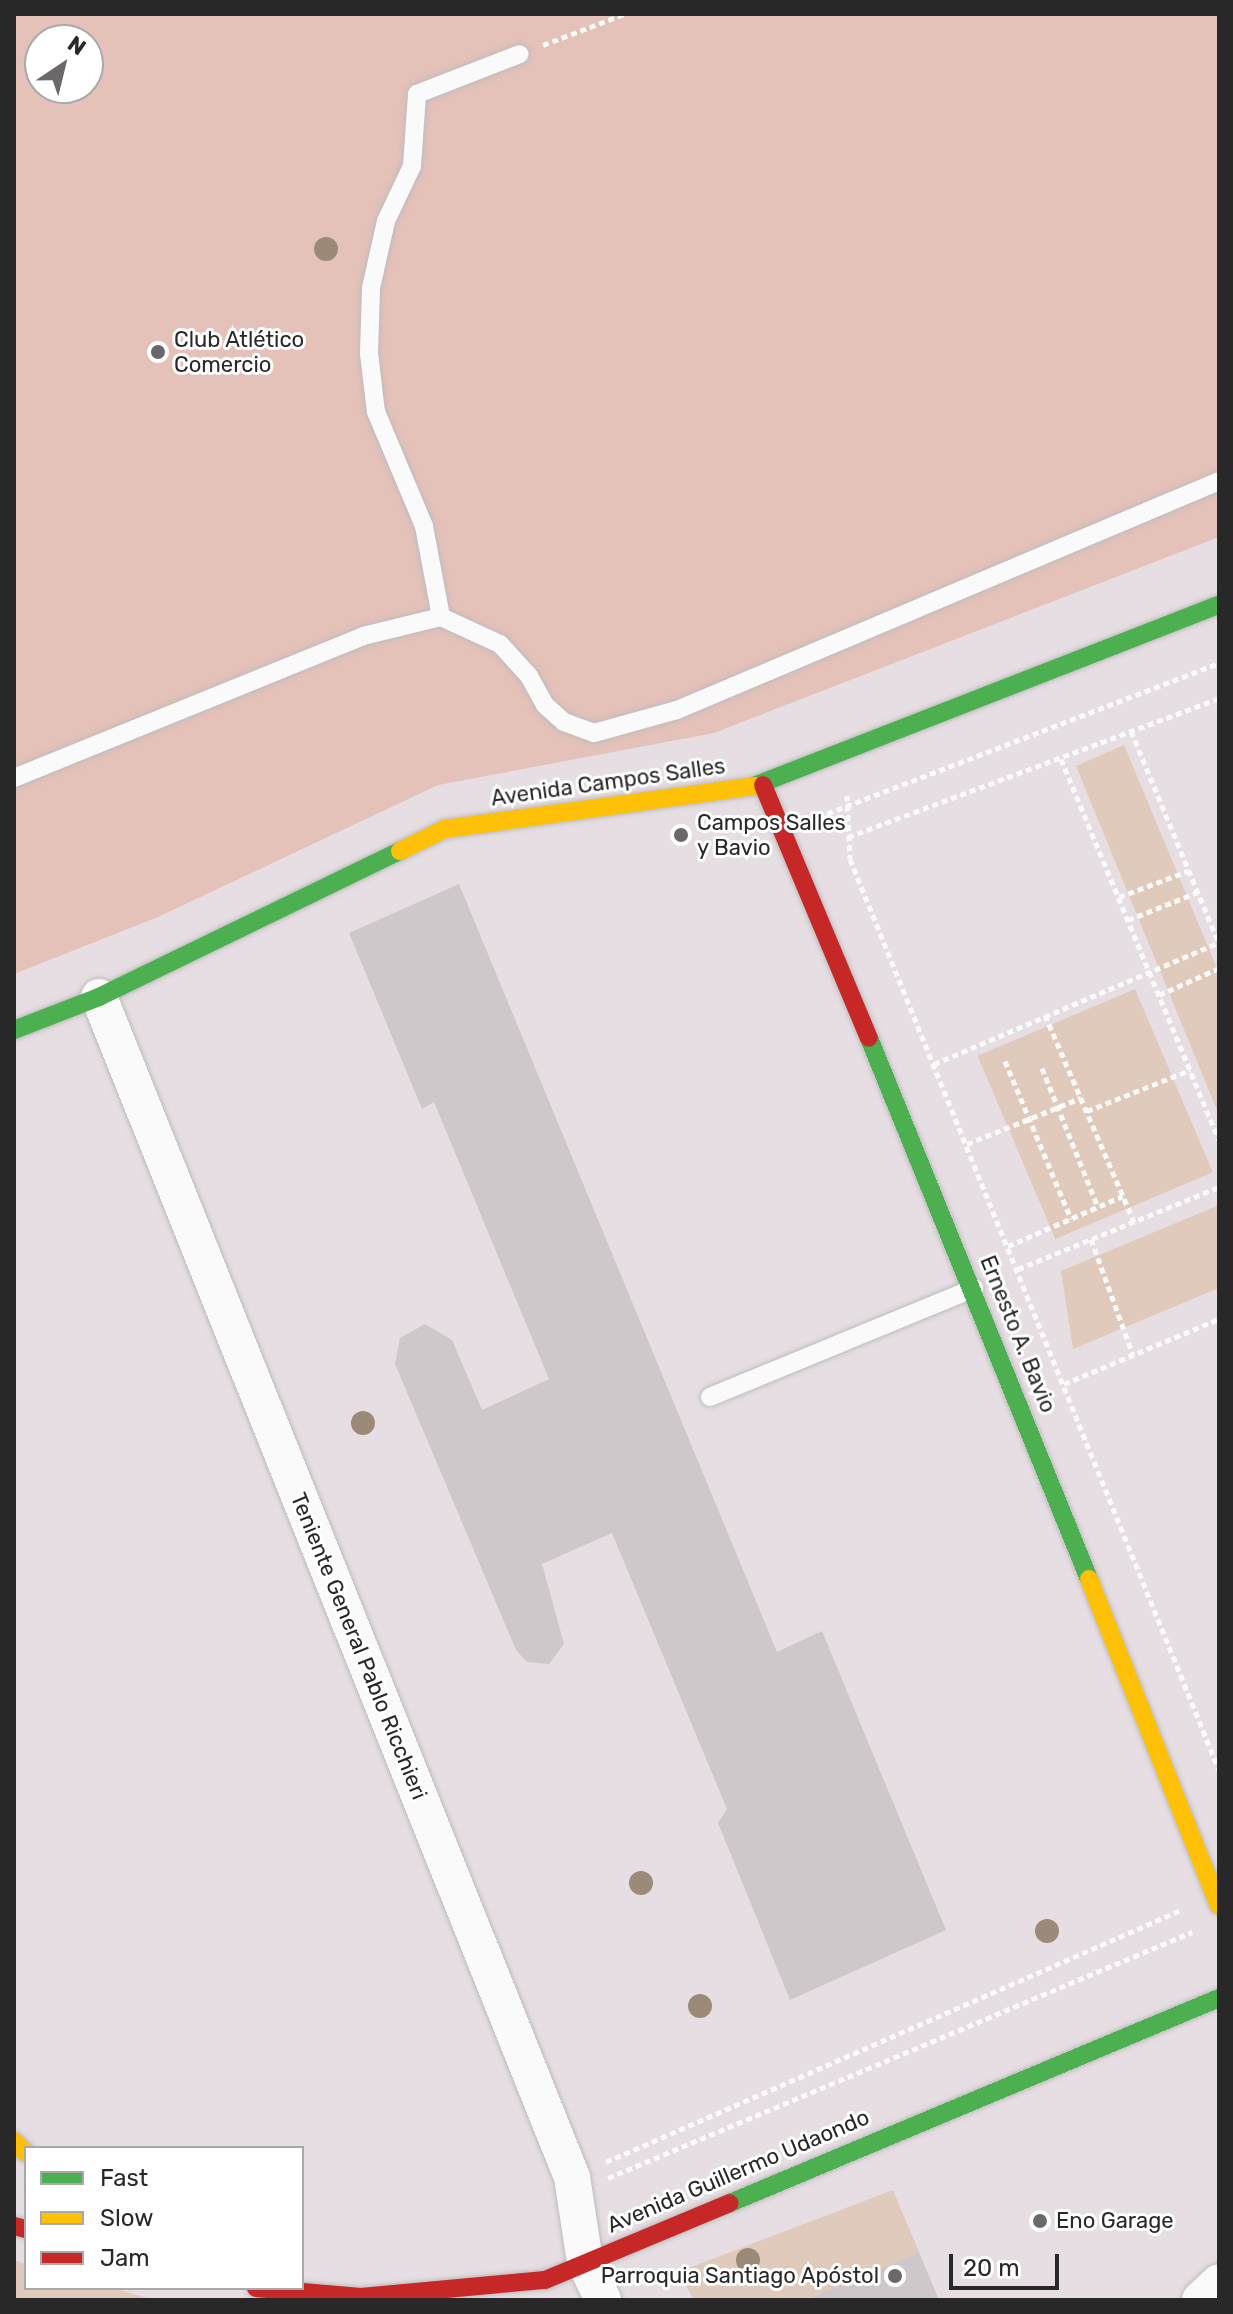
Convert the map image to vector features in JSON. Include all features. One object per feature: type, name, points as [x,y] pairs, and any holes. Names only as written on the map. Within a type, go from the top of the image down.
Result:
[{"type":"main road","name":"Avenida Campos Salles","points":[[14,1030],[99,997],[445,829],[763,785],[1219,605]]},
{"type":"main road","name":"Ernesto A. Bavio","points":[[763,785],[974,1288],[1206,1880],[1219,1905]]},
{"type":"main road","name":"Avenida Guillermo Udaondo","points":[[266,2292],[361,2297],[545,2280],[1219,1998]]},
{"type":"street","name":"Teniente General Pablo Ricchieri","points":[[99,997],[575,2184],[585,2262],[603,2300]]},
{"type":"street","points":[[1200,2300],[1219,2282]]},
{"type":"lane","points":[[441,617],[424,526],[376,412],[369,353],[371,288],[386,221],[412,166],[417,94],[520,54]]},
{"type":"lane","points":[[14,778],[363,636],[441,617],[500,644],[529,676],[545,705],[564,722],[594,733],[677,710],[1219,481]]},
{"type":"lane","points":[[710,1397],[974,1288]]},
{"type":"path","points":[[520,54],[624,14]]},
{"type":"path","points":[[783,829],[1219,663]]},
{"type":"path","points":[[848,837],[1219,698]]},
{"type":"path","points":[[934,1064],[1219,944],[1131,731]]},
{"type":"path","points":[[834,755],[848,789],[844,808],[850,859],[1219,1770]]},
{"type":"path","points":[[1061,759],[1219,1140]]},
{"type":"path","points":[[1119,897],[1188,871]]},
{"type":"path","points":[[1128,920],[1198,892]]},
{"type":"path","points":[[1159,995],[1219,968]]},
{"type":"path","points":[[1045,1015],[1134,1222]]},
{"type":"path","points":[[1005,1061],[1071,1219]]},
{"type":"path","points":[[1042,1068],[1098,1207]]},
{"type":"path","points":[[1087,1111],[1190,1070]]},
{"type":"path","points":[[967,1144],[1081,1098]]},
{"type":"path","points":[[1018,1269],[1219,1187]]},
{"type":"path","points":[[1008,1246],[1123,1196]]},
{"type":"path","points":[[1091,1239],[1133,1355]]},
{"type":"path","points":[[1064,1384],[1219,1319]]},
{"type":"path","points":[[575,2184],[1181,1911],[1206,1880]]},
{"type":"path","points":[[575,2184],[1204,1926]]},
{"type":"shaded area","points":[[14,14],[1219,14],[1219,537],[714,733],[438,785],[158,917],[14,974]]},
{"type":"shaded area","points":[[1124,745],[1219,973],[1219,1115],[1076,766]]},
{"type":"shaded area","points":[[1135,989],[1213,1172],[1055,1239],[978,1056]]},
{"type":"shaded area","points":[[1219,1205],[1219,1288],[1073,1349],[1061,1271]]},
{"type":"shaded area","points":[[893,2190],[919,2252],[805,2300],[694,2300],[678,2272]]},
{"type":"shaded area","points":[[14,2260],[24,2263],[24,2290],[119,2290],[155,2300],[14,2300]]},
{"type":"building","points":[[459,884],[777,1652],[822,1631],[946,1930],[790,2000],[718,1823],[727,1809],[612,1533],[542,1564],[564,1644],[549,1664],[527,1662],[516,1650],[395,1364],[400,1338],[425,1324],[452,1340],[482,1410],[549,1379],[434,1102],[422,1109],[349,933]]},
{"type":"building","name":"Parroquia Santiago Apóstol","points":[[919,2252],[939,2300],[805,2300]]},
{"type":"traffic: fast","points":[[754,786],[1219,605]]},
{"type":"traffic: fast","points":[[14,1030],[99,997],[400,851]]},
{"type":"traffic: fast","points":[[869,1038],[1089,1579]]},
{"type":"traffic: fast","points":[[730,2203],[1219,1998]]},
{"type":"traffic: slow","points":[[400,851],[445,829],[754,786]]},
{"type":"traffic: slow","points":[[1089,1579],[1219,1905]]},
{"type":"traffic: slow","points":[[14,2141],[24,2151]]},
{"type":"traffic: jam","points":[[763,785],[869,1038]]},
{"type":"traffic: jam","points":[[279,2290],[361,2297],[545,2280],[730,2203]]},
{"type":"traffic: jam","points":[[14,2226],[24,2228]]},
{"type":"place","name":"Club Atlético Comercio","points":[[158,352]]},
{"type":"place","name":"Campos Salles y Bavio","points":[[681,835]]},
{"type":"place","name":"Eno Garage","points":[[1040,2221]]},
{"type":"place","name":"Parroquia Santiago Apóstol","points":[[895,2276]]}]
